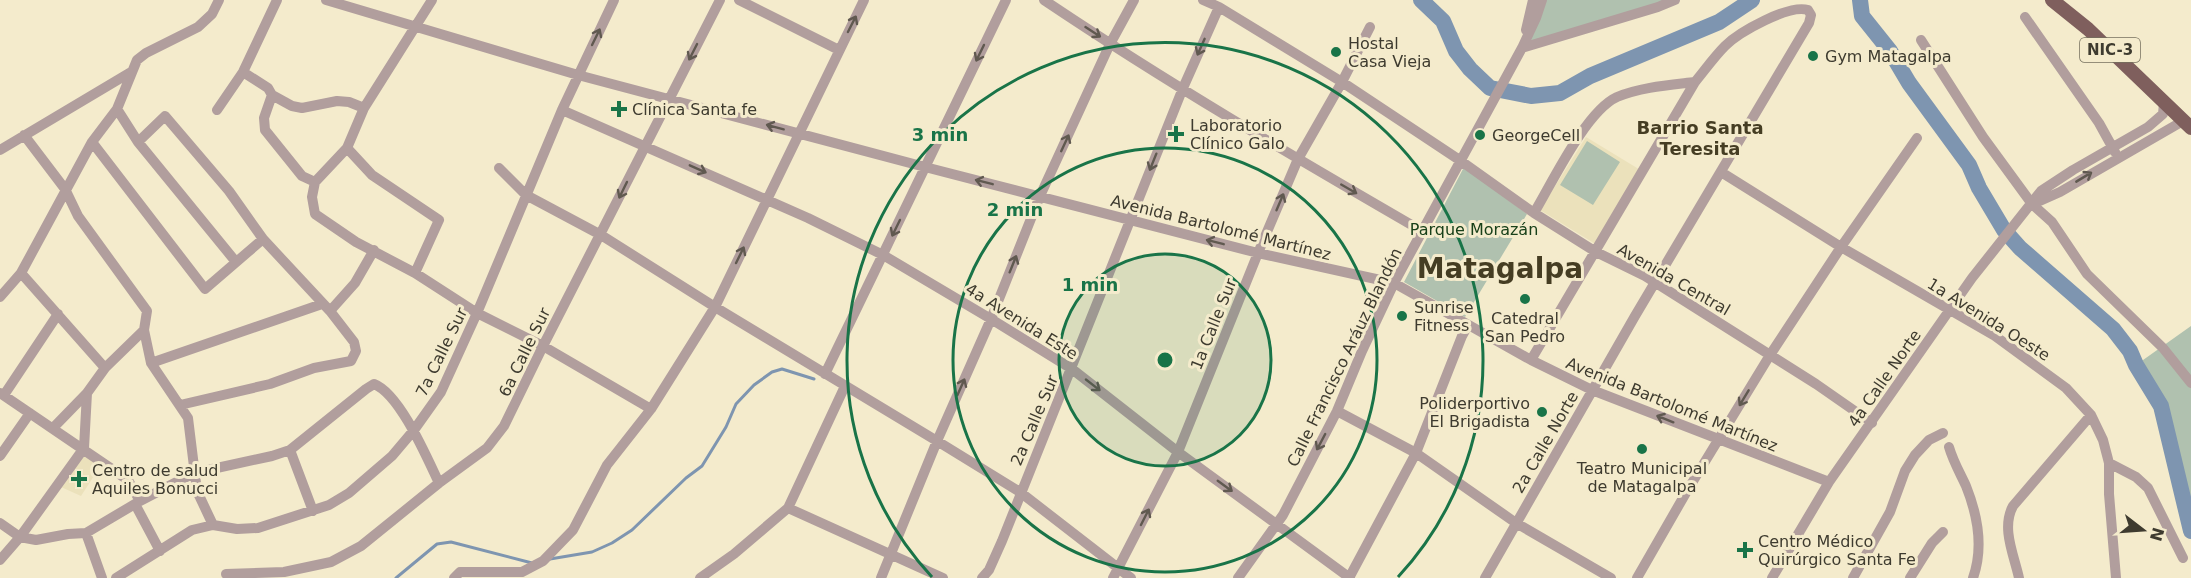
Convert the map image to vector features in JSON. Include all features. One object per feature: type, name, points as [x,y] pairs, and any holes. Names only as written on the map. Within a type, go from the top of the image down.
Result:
[{"type":"main road","name":"NIC-3","points":[[2052,0],[2088,29],[2187,124]]},
{"type":"street","points":[[0,297],[21,273],[92,142],[117,109],[130,72],[137,60],[146,53],[198,27],[212,14],[219,0]]},
{"type":"street","points":[[217,110],[243,72],[278,0]]},
{"type":"street","name":"Avenida Bartolomé Martínez","points":[[326,0],[578,75],[799,134],[1258,253],[1394,283],[1532,360],[1592,390],[1828,482]]},
{"type":"street","points":[[432,0],[364,108],[347,148],[315,182],[312,196],[315,214],[335,229],[415,273],[477,313],[543,346],[651,409]]},
{"type":"street","name":"7a Calle Sur","points":[[116,578],[192,530],[213,525],[230,529],[258,528],[313,511],[349,493],[392,456],[441,392],[477,313],[562,110],[614,0]]},
{"type":"street","name":"6a Calle Sur","points":[[226,574],[284,572],[331,562],[361,546],[439,483],[487,448],[504,426],[644,145],[720,0]]},
{"type":"street","points":[[739,0],[839,50]]},
{"type":"street","points":[[454,578],[460,572],[522,572],[543,561],[573,530],[607,465],[651,409],[715,307],[864,0]]},
{"type":"street","points":[[825,374],[1006,0]]},
{"type":"street","points":[[1044,0],[1110,44],[1298,159],[1422,231]]},
{"type":"street","points":[[881,578],[937,441],[992,319],[1040,196],[1110,44],[1134,0]]},
{"type":"street","name":"Avenida Central","points":[[1203,0],[1219,7],[1342,82],[1461,161],[1534,213],[1596,252],[1654,283],[1770,355],[1872,423]]},
{"type":"street","points":[[1522,48],[1533,0]]},
{"type":"street","points":[[1522,48],[1542,0]]},
{"type":"street","points":[[1522,48],[1658,7],[1674,0]]},
{"type":"street","name":"2a Calle Sur","points":[[982,578],[1002,541],[1072,369],[1129,220],[1219,7]]},
{"type":"street","name":"2a Calle Norte","points":[[1485,578],[1654,283],[1809,23],[1811,15],[1808,10],[1791,10],[1754,26],[1726,44],[1695,82]]},
{"type":"street","points":[[2025,17],[2099,123],[2111,147],[2119,156]]},
{"type":"street","name":"1a Calle Sur","points":[[1116,573],[1178,452],[1298,159],[1370,27]]},
{"type":"street","points":[[1921,40],[2030,207],[2052,222],[2087,274],[2163,348],[2191,383]]},
{"type":"street","name":"Calle Francisco Aráuz Blandón","points":[[1238,578],[1277,524],[1337,411],[1394,283],[1522,48]]},
{"type":"street","points":[[0,150],[130,72]]},
{"type":"street","points":[[243,72],[292,106],[302,108],[349,102],[364,108]]},
{"type":"street","points":[[1534,213],[1592,118],[1616,97],[1652,88],[1695,82]]},
{"type":"street","points":[[1532,360],[1695,82]]},
{"type":"street","points":[[273,95],[264,118],[265,130],[302,176],[315,182]]},
{"type":"street","name":"4a Calle Norte","points":[[1772,578],[1828,482],[1995,247],[2041,191],[2111,147],[2148,127],[2160,118],[2165,109],[2164,103]]},
{"type":"street","points":[[117,109],[138,142],[236,262]]},
{"type":"street","name":"4a Avenida Este","points":[[562,110],[767,200],[883,255],[992,319],[1072,369],[1178,452],[1349,578]]},
{"type":"street","points":[[138,142],[165,116],[229,191],[263,239],[326,307],[354,342],[356,351],[351,362],[314,368],[270,384],[180,405]]},
{"type":"street","name":"4a Calle Norte","points":[[2030,207],[2060,192],[2119,156],[2187,124]]},
{"type":"street","points":[[24,135],[65,189],[78,216],[147,311],[144,330],[151,363],[188,418],[197,491],[213,525]]},
{"type":"street","points":[[1638,578],[1687,491],[1770,355],[1917,138]]},
{"type":"street","points":[[92,142],[205,289],[263,239]]},
{"type":"street","points":[[347,148],[372,175],[439,220],[415,273]]},
{"type":"street","points":[[499,168],[526,195],[601,235],[1020,492],[1116,573],[1131,578]]},
{"type":"street","name":"1a Avenida Oeste","points":[[1721,172],[1841,247],[1950,310],[2038,366],[2066,388],[2091,415],[2103,440],[2109,463],[2109,494],[2116,578]]},
{"type":"street","points":[[151,363],[326,307],[355,283],[374,250]]},
{"type":"street","points":[[21,273],[105,368]]},
{"type":"street","points":[[58,314],[2,394],[128,480],[160,551]]},
{"type":"street","points":[[1349,578],[1416,453],[1468,325]]},
{"type":"street","points":[[53,428],[87,393],[105,368],[144,330]]},
{"type":"street","points":[[0,523],[20,537],[36,540],[89,532],[138,502],[194,473],[290,450],[374,384],[383,388],[414,430],[439,483]]},
{"type":"street","points":[[707,576],[788,508],[845,386]]},
{"type":"street","points":[[0,560],[20,537],[84,448],[87,393]]},
{"type":"street","points":[[1337,411],[1416,453],[1516,523],[1611,578]]},
{"type":"street","points":[[0,456],[30,413]]},
{"type":"street","points":[[2019,578],[2007,525],[2008,515],[2013,506],[2091,415]]},
{"type":"street","points":[[1853,578],[1890,512],[1905,471],[1915,455],[1929,440],[1943,433]]},
{"type":"street","points":[[1949,447],[1966,487],[1976,519],[1980,543],[1973,578]]},
{"type":"street","points":[[290,450],[313,511]]},
{"type":"street","points":[[2109,463],[2136,477],[2148,488],[2182,558]]},
{"type":"street","points":[[788,508],[943,578]]},
{"type":"street","points":[[89,532],[102,578]]},
{"type":"street","points":[[1910,578],[1932,543],[1943,532]]},
{"type":"shaded area","points":[[1586,137],[1642,171],[1597,245],[1540,210]]},
{"type":"shaded area","name":"Centro de salud Aquiles Bonucci","points":[[83,456],[101,465],[81,496],[61,487]]},
{"type":"green space","points":[[1542,0],[1674,0],[1522,48]]},
{"type":"green space","points":[[1587,141],[1620,162],[1593,205],[1560,185]]},
{"type":"green space","name":"Parque Morazán","points":[[1464,167],[1527,214],[1465,317],[1404,282]]},
{"type":"green space","points":[[2191,326],[2191,508],[2161,406],[2136,365]]},
{"type":"waterway","points":[[1421,0],[1443,21],[1456,51],[1470,69],[1490,88],[1531,96],[1560,93],[1590,76],[1719,22],[1752,0]]},
{"type":"waterway","points":[[1860,0],[1862,16],[1890,51],[1909,83],[1969,165],[1979,188],[2004,230],[2020,248],[2113,329],[2130,351],[2161,406],[2191,531]]},
{"type":"waterway","points":[[550,559],[592,552],[632,530],[686,478],[702,466],[726,427],[736,404],[754,385],[772,372],[782,369],[814,379]]},
{"type":"waterway","points":[[396,578],[437,544],[451,542],[532,563]]},
{"type":"place","name":"Hostal Casa Vieja","points":[[1336,52]]},
{"type":"place","name":"Gym Matagalpa","points":[[1813,56]]},
{"type":"place","name":"Clínica Santa fe","points":[[619,109]]},
{"type":"place","name":"Laboratorio Clínico Galo","points":[[1176,134]]},
{"type":"place","name":"GeorgeCell","points":[[1480,135]]},
{"type":"place","name":"Catedral San Pedro","points":[[1525,299]]},
{"type":"place","name":"Sunrise Fitness","points":[[1402,316]]},
{"type":"place","name":"Poliderportivo El Brigadista","points":[[1542,412]]},
{"type":"place","name":"Teatro Municipal de Matagalpa","points":[[1642,449]]},
{"type":"place","name":"Centro de salud Aquiles Bonucci","points":[[79,479]]},
{"type":"place","name":"Centro Médico Quirúrgico Santa Fe","points":[[1745,550]]},
{"type":"district","name":"Barrio Santa Teresita","points":[[1700,138]]},
{"type":"district","name":"Matagalpa","points":[[1500,268]]}]
